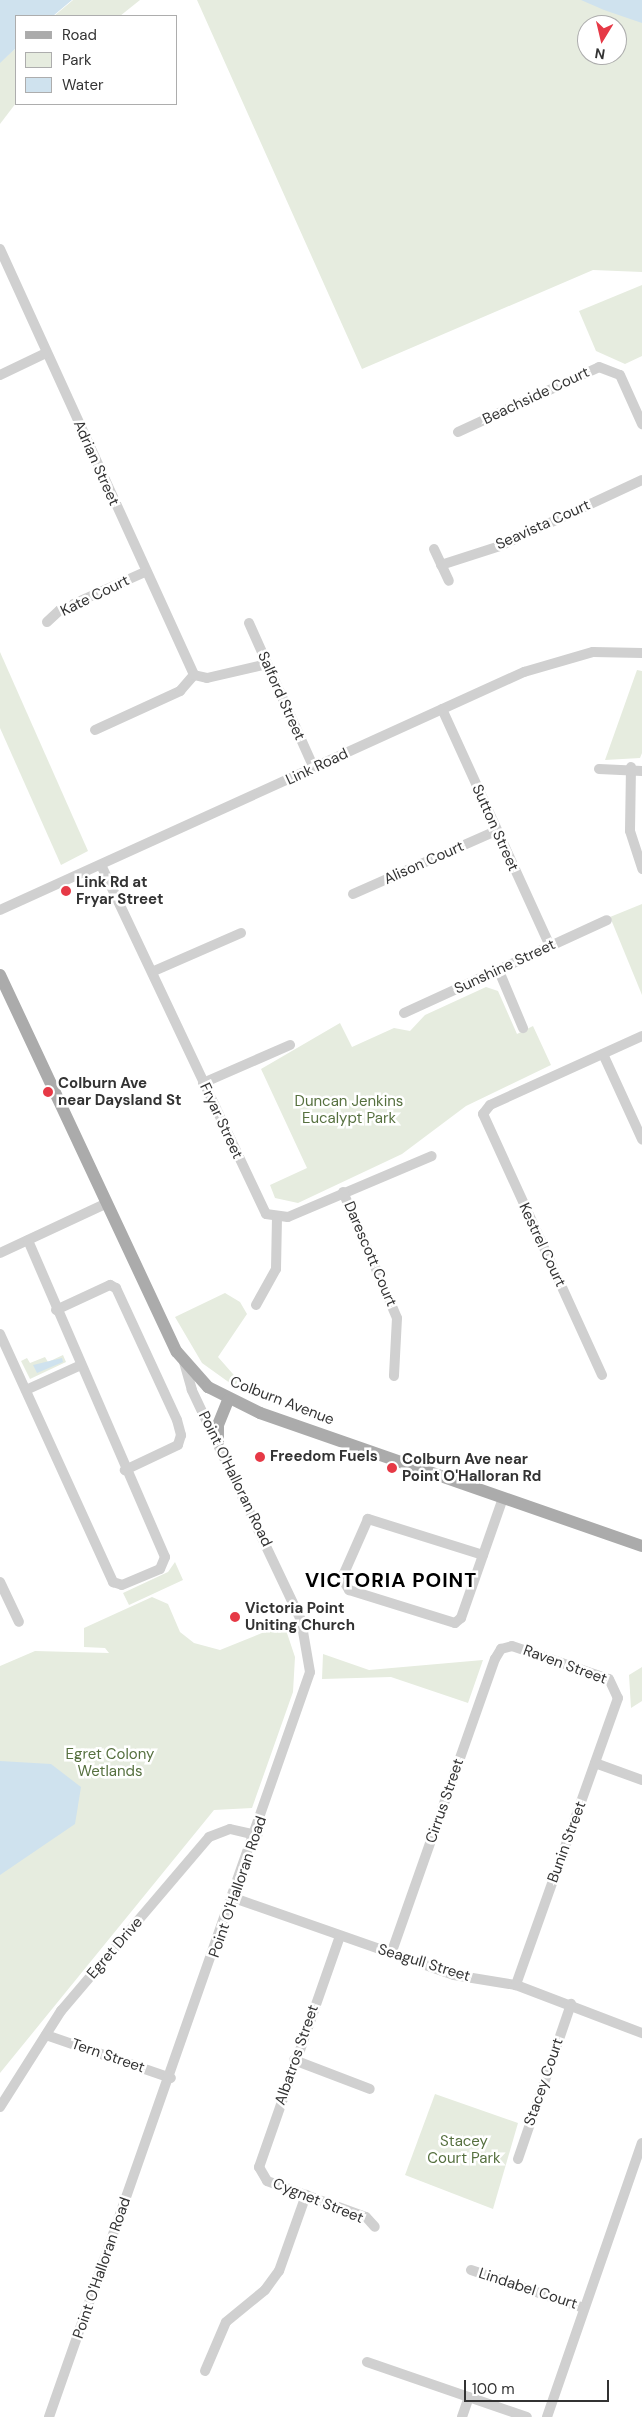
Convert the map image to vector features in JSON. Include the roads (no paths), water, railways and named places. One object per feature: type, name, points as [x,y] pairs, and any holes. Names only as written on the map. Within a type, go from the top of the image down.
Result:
[{"type":"main road","name":"Colburn Avenue","points":[[0,975],[184,1362],[228,1400],[642,1546]]},
{"type":"main road","points":[[218,1442],[218,1425],[228,1400]]},
{"type":"street","name":"Adrian Street","points":[[0,250],[145,572],[194,675]]},
{"type":"street","points":[[0,375],[46,353]]},
{"type":"street","name":"Beachside Court","points":[[458,432],[599,367],[620,375],[642,424]]},
{"type":"street","name":"Seavista Court","points":[[441,564],[500,546],[642,480]]},
{"type":"street","points":[[434,550],[449,581]]},
{"type":"street","name":"Kate Court","points":[[47,622],[60,610],[145,572]]},
{"type":"street","name":"Salford Street","points":[[249,623],[314,768]]},
{"type":"street","name":"Link Road","points":[[0,910],[550,662],[593,652],[642,653]]},
{"type":"street","points":[[95,730],[180,691],[194,675],[207,678],[267,664]]},
{"type":"street","name":"Sutton Street","points":[[442,710],[550,946]]},
{"type":"street","points":[[631,767],[630,831],[642,869]]},
{"type":"street","points":[[599,769],[631,767],[642,771]]},
{"type":"street","name":"Alison Court","points":[[353,894],[496,831]]},
{"type":"street","name":"Fryar Street","points":[[101,865],[154,971],[261,1208],[277,1218]]},
{"type":"street","name":"Sunshine Street","points":[[404,1013],[607,920]]},
{"type":"street","points":[[154,971],[241,934]]},
{"type":"street","points":[[499,971],[523,1028]]},
{"type":"street","points":[[642,1036],[603,1054],[642,1140]]},
{"type":"street","points":[[204,1083],[290,1045]]},
{"type":"street","name":"Kestrel Court","points":[[602,1375],[483,1114],[490,1105],[603,1054]]},
{"type":"street","points":[[256,1305],[276,1269],[277,1218],[432,1156]]},
{"type":"street","name":"Darescott Court","points":[[343,1192],[398,1318],[394,1376]]},
{"type":"street","points":[[0,1253],[107,1203]]},
{"type":"street","points":[[0,1334],[116,1585],[160,1569],[165,1557],[79,1366],[28,1240]]},
{"type":"street","points":[[56,1310],[110,1285],[116,1288],[177,1420],[181,1434],[178,1444],[125,1470]]},
{"type":"street","name":"Point O'Halloran Road","points":[[50,2417],[257,1835],[306,1691],[309,1658],[301,1620],[192,1390],[184,1362]]},
{"type":"street","points":[[26,1390],[79,1366]]},
{"type":"street","points":[[483,1556],[368,1519],[342,1578],[349,1590],[455,1623],[462,1618],[503,1498]]},
{"type":"street","points":[[0,1582],[19,1622]]},
{"type":"street","name":"Raven Street","points":[[501,1649],[512,1646],[609,1679],[618,1698]]},
{"type":"street","name":"Cirrus Street","points":[[391,1954],[501,1649]]},
{"type":"street","name":"Bunin Street","points":[[516,1985],[618,1698]]},
{"type":"street","points":[[595,1763],[642,1780]]},
{"type":"street","name":"Egret Drive","points":[[0,2107],[61,2011],[209,1837],[230,1829],[257,1835]]},
{"type":"street","name":"Seagull Street","points":[[234,1898],[454,1975],[516,1985],[571,2004],[642,2033]]},
{"type":"street","name":"Albatros Street","points":[[261,2175],[259,2167],[294,2060],[340,1936]]},
{"type":"street","name":"Stacey Court","points":[[518,2159],[571,2004]]},
{"type":"street","name":"Tern Street","points":[[46,2035],[171,2078]]},
{"type":"street","points":[[294,2060],[370,2089]]},
{"type":"street","points":[[547,2417],[642,2143]]},
{"type":"street","name":"Cygnet Street","points":[[261,2175],[306,2195],[366,2217],[375,2228]]},
{"type":"street","points":[[205,2371],[226,2322],[265,2290],[279,2271],[306,2195]]},
{"type":"street","name":"Lindabel Court","points":[[471,2270],[584,2308]]},
{"type":"street","points":[[367,2362],[527,2417]]},
{"type":"street","points":[[462,2417],[469,2398]]},
{"type":"water","points":[[0,0],[72,0],[54,15],[15,15],[15,49],[0,63]]},
{"type":"water","points":[[581,0],[642,0],[642,23],[627,18],[627,15],[619,15]]},
{"type":"water","points":[[62,1358],[63,1362],[37,1373],[33,1365]]},
{"type":"water","points":[[0,1761],[51,1764],[81,1787],[75,1824],[0,1875]]},
{"type":"place","name":"Link Rd at Fryar Street","points":[[66,891]]},
{"type":"place","name":"Colburn Ave near Daysland St","points":[[48,1092]]},
{"type":"place","name":"Freedom Fuels","points":[[260,1457]]},
{"type":"place","name":"Colburn Ave near Point O'Halloran Rd","points":[[392,1468]]},
{"type":"place","name":"Victoria Point Uniting Church","points":[[235,1617]]},
{"type":"district","name":"VICTORIA POINT","points":[[391,1580]]},
{"type":"park label","name":"Duncan Jenkins Eucalypt Park","points":[[349,1110]]},
{"type":"park label","name":"Egret Colony Wetlands","points":[[110,1762]]},
{"type":"park label","name":"Stacey Court Park","points":[[464,2150]]}]
